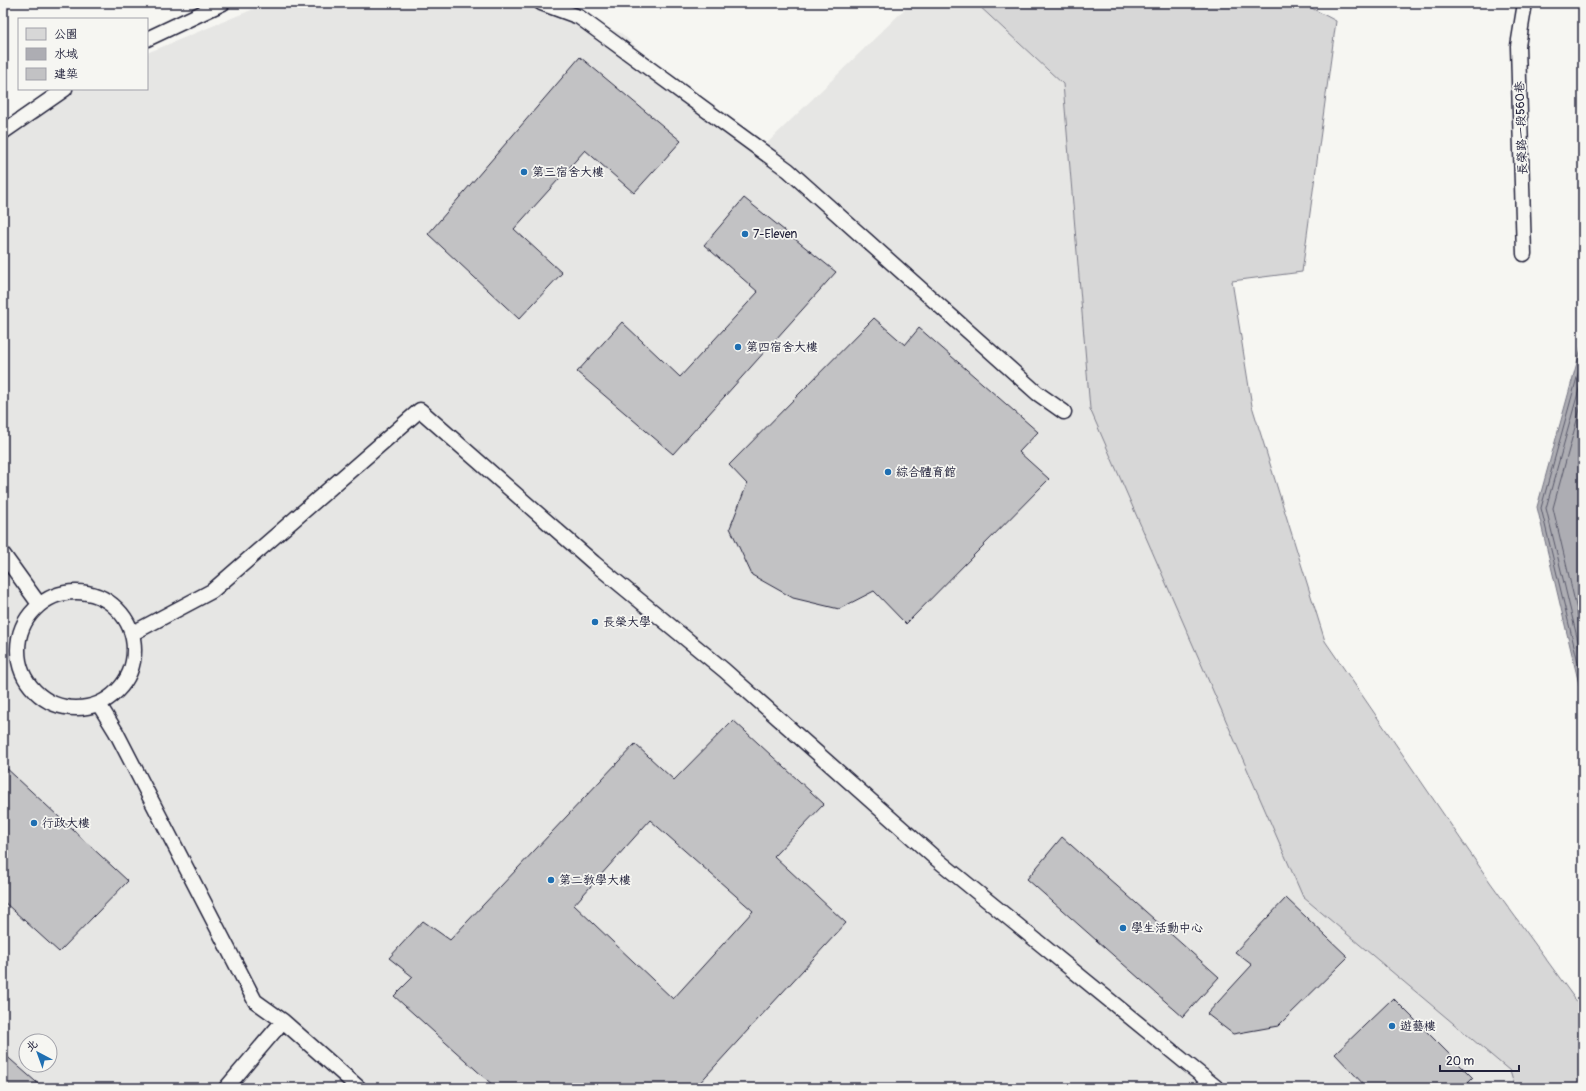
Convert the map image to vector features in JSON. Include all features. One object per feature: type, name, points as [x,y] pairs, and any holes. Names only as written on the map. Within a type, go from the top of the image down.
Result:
[{"type":"lane","points":[[148,39],[223,3]]},
{"type":"lane","points":[[541,3],[578,17],[788,170],[1037,394],[1064,412]]},
{"type":"lane","name":"長榮路一段560巷","points":[[1524,254],[1518,46],[1526,3]]},
{"type":"lane","points":[[3,132],[64,90]]},
{"type":"lane","points":[[133,633],[212,591],[420,410],[594,563],[724,670],[934,857],[1217,1088]]},
{"type":"lane","points":[[3,554],[39,604]]},
{"type":"lane","points":[[83,591],[105,598],[122,613],[133,633],[135,656],[128,678],[113,696],[100,706],[70,709],[47,702],[30,687],[20,667],[17,644],[24,622],[39,604],[60,594],[83,591]]},
{"type":"lane","points":[[100,706],[116,732],[255,1001],[283,1021],[359,1088]]},
{"type":"lane","points":[[226,1088],[283,1021]]},
{"type":"shaded area","name":"長榮大學","points":[[268,3],[540,3],[621,33],[754,156],[911,3],[976,3],[1063,83],[1090,409],[1510,1071],[1530,1088],[3,1088],[3,138],[64,90],[148,90],[148,53]]},
{"type":"green space","points":[[976,3],[1302,3],[1336,21],[1302,272],[1232,281],[1252,406],[1325,641],[1490,882],[1583,1010],[1583,1088],[1515,1088],[1510,1071],[1303,897],[1090,409],[1063,84]]},
{"type":"water","points":[[1583,341],[1583,701],[1537,507]]},
{"type":"building","name":"第三宿舍大樓","points":[[580,57],[681,141],[634,193],[585,150],[514,229],[562,273],[519,319],[428,234]]},
{"type":"building","name":"第四宿舍大樓","points":[[744,198],[836,272],[673,454],[577,372],[622,322],[680,377],[758,292],[704,245]]},
{"type":"building","name":"綜合體育館","points":[[874,318],[905,345],[919,328],[1038,432],[1019,452],[1049,479],[906,624],[874,591],[839,609],[793,598],[752,575],[730,528],[747,484],[729,465]]},
{"type":"building","name":"第二教學大樓","points":[[733,720],[824,804],[774,856],[846,923],[695,1088],[496,1088],[394,996],[413,977],[389,958],[423,921],[450,940],[635,744],[674,780]],"holes":[[[650,820],[753,911],[673,999],[574,905]]]},
{"type":"building","name":"行政大樓","points":[[3,765],[128,881],[59,952],[3,901]]},
{"type":"building","name":"學生活動中心","points":[[1062,837],[1219,977],[1183,1017],[1027,879]]},
{"type":"building","points":[[1286,898],[1348,957],[1278,1026],[1233,1034],[1207,1014],[1252,965],[1235,952]]},
{"type":"building","name":"遊藝樓","points":[[1393,998],[1473,1078],[1463,1088],[1367,1088],[1335,1054]]},
{"type":"building","points":[[3,1053],[18,1066],[18,1073],[26,1073],[43,1088],[3,1088]]},
{"type":"place","name":"第三宿舍大樓","points":[[524,172]]},
{"type":"place","name":"7-Eleven","points":[[745,234]]},
{"type":"place","name":"第四宿舍大樓","points":[[738,347]]},
{"type":"place","name":"綜合體育館","points":[[888,472]]},
{"type":"place","name":"長榮大學","points":[[595,622]]},
{"type":"place","name":"行政大樓","points":[[34,823]]},
{"type":"place","name":"第二教學大樓","points":[[551,880]]},
{"type":"place","name":"學生活動中心","points":[[1123,928]]},
{"type":"place","name":"遊藝樓","points":[[1392,1026]]}]
